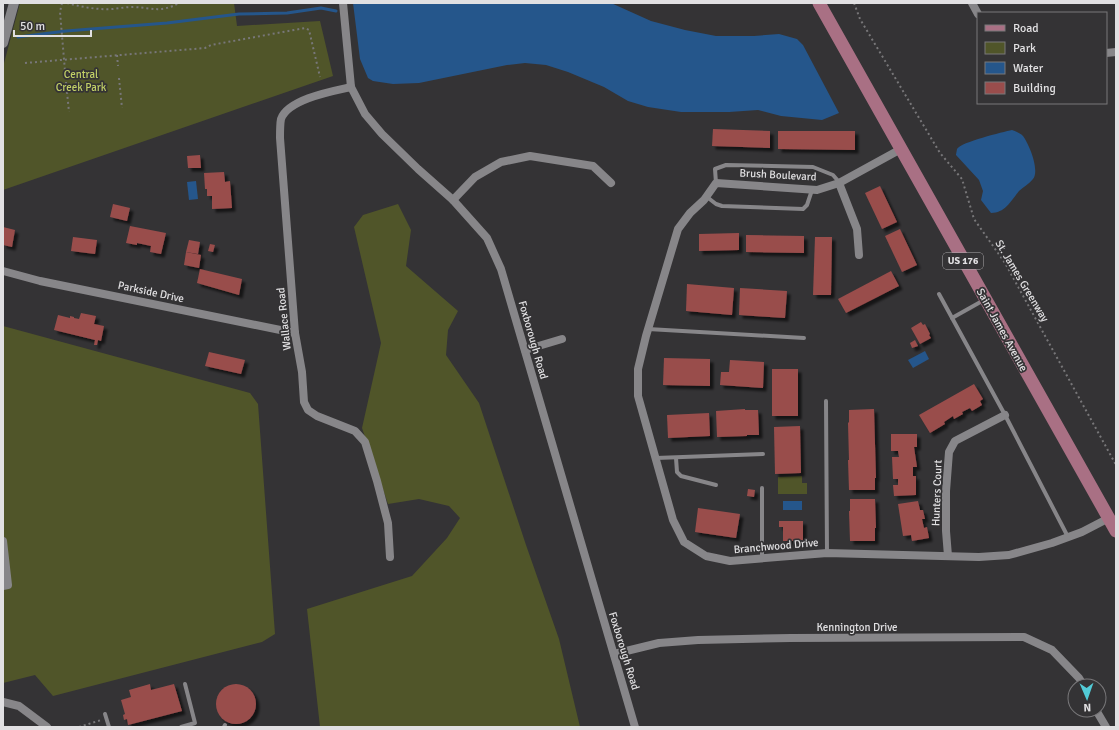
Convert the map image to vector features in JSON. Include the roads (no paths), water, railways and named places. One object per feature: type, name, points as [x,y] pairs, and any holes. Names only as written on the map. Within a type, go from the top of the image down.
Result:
[{"type":"main road","name":"Saint James Avenue","points":[[819,3],[1116,531]]},
{"type":"street","points":[[3,43],[14,3]]},
{"type":"street","name":"Foxborough Road","points":[[343,3],[351,87],[365,114],[382,134],[453,200],[487,238],[501,269],[635,727]]},
{"type":"street","points":[[972,3],[977,12]]},
{"type":"street","name":"Wallace Road","points":[[351,87],[311,97],[291,106],[282,118],[280,138],[295,333],[302,372],[304,402],[308,410],[317,416],[355,431],[365,442],[388,523],[390,557]]},
{"type":"street","name":"Brush Boulevard","points":[[716,183],[817,190],[839,182],[901,149]]},
{"type":"street","points":[[453,200],[475,177],[494,166],[501,162],[530,156],[593,166],[611,183]]},
{"type":"street","points":[[839,182],[857,229],[859,255]]},
{"type":"street","name":"Branchwood Drive","points":[[716,183],[707,197],[690,212],[678,229],[668,258],[638,369],[638,396],[673,520],[684,542],[706,556],[730,561],[828,553],[979,557],[1009,555],[1082,532],[1109,518]]},
{"type":"street","name":"Parkside Drive","points":[[3,271],[40,281],[295,333]]},
{"type":"street","points":[[525,350],[562,339]]},
{"type":"street","name":"Hunters Court","points":[[948,556],[946,531],[946,491],[950,452],[955,441],[1005,415]]},
{"type":"street","points":[[3,541],[8,585],[3,586]]},
{"type":"street","name":"Kennington Drive","points":[[614,654],[659,643],[698,640],[1024,637],[1052,650],[1079,678]]},
{"type":"street","points":[[3,702],[19,706],[47,727]]},
{"type":"street","points":[[1101,718],[1106,727]]},
{"type":"lane","points":[[716,183],[715,169],[726,164],[813,168],[833,175],[839,182]]},
{"type":"lane","points":[[707,197],[716,204],[722,206],[803,209],[807,205],[812,189]]},
{"type":"lane","points":[[940,294],[1068,537]]},
{"type":"lane","points":[[952,318],[985,300]]},
{"type":"lane","points":[[648,329],[804,338]]},
{"type":"lane","points":[[826,401],[828,553]]},
{"type":"lane","points":[[656,458],[763,454]]},
{"type":"lane","points":[[676,458],[677,472],[681,476],[716,485]]},
{"type":"lane","points":[[762,488],[762,558]]},
{"type":"lane","points":[[181,727],[195,723],[186,684]]},
{"type":"lane","points":[[105,714],[109,727]]},
{"type":"water","points":[[353,3],[611,3],[651,21],[716,36],[754,36],[779,34],[797,39],[803,45],[839,113],[822,120],[781,116],[758,110],[729,112],[681,112],[648,107],[628,101],[604,87],[568,72],[546,65],[525,63],[507,65],[419,83],[393,84],[373,81],[368,78],[360,59]]},
{"type":"water","points":[[1012,130],[1023,136],[1028,145],[1033,157],[1035,175],[1033,179],[1019,191],[1004,209],[991,213],[981,200],[983,191],[979,180],[956,155],[957,149],[960,146],[974,140]]},
{"type":"water","points":[[196,181],[198,199],[189,200],[187,182]]},
{"type":"water","points":[[925,351],[929,359],[913,368],[908,360]]},
{"type":"water","points":[[783,501],[802,501],[802,510],[783,510]]},
{"type":"waterway","points":[[18,37],[66,31],[167,23],[239,14],[287,13],[321,8],[336,11]]},
{"type":"park label","name":"Central Creek Park","points":[[81,80]]}]
